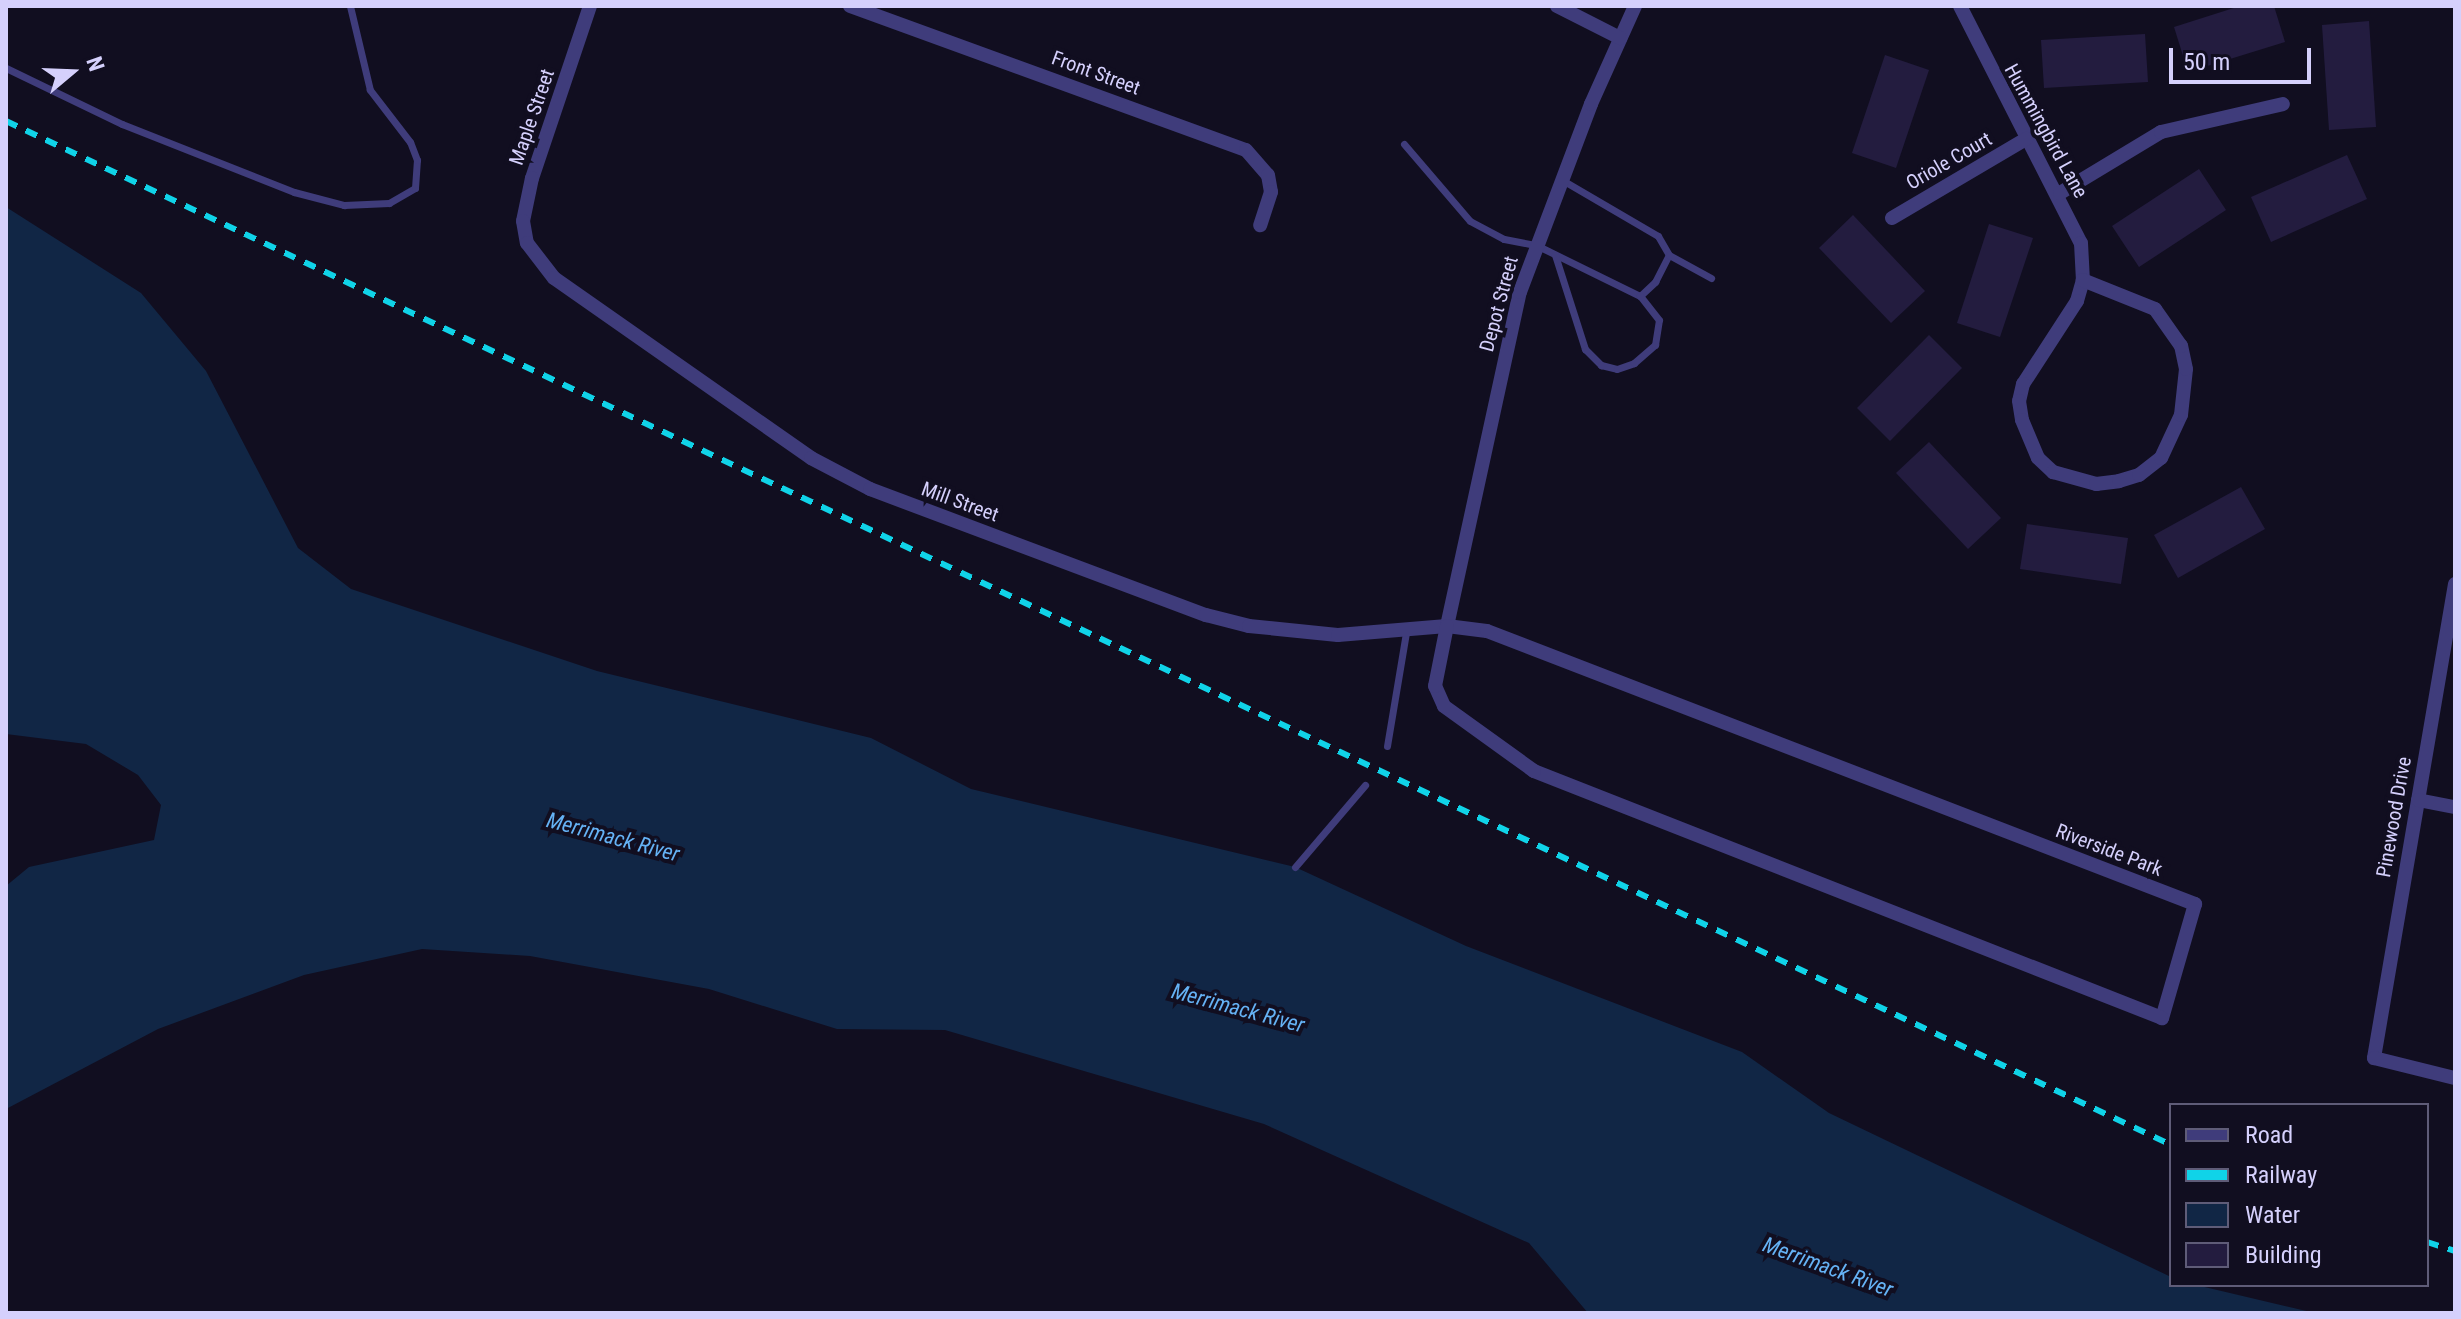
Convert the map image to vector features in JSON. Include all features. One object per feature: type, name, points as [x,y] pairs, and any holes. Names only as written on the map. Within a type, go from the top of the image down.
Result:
[{"type":"street","name":"Maple Street","points":[[527,243],[523,221],[532,178],[590,6]]},
{"type":"street","name":"Front Street","points":[[850,6],[1246,150],[1268,175],[1271,192],[1260,225]]},
{"type":"street","points":[[1557,6],[1620,38]]},
{"type":"street","name":"Depot Street","points":[[1447,626],[1520,292],[1536,245],[1635,6]]},
{"type":"street","name":"Hummingbird Lane","points":[[1960,6],[2026,139],[2060,193],[2081,243],[2083,280],[2069,318],[2023,384],[2020,410],[2038,458],[2053,472],[2096,484],[2139,475],[2161,458],[2181,415],[2186,369],[2181,346],[2155,309],[2083,280]]},
{"type":"street","points":[[2060,193],[2161,132],[2283,104]]},
{"type":"street","name":"Oriole Court","points":[[1892,218],[2026,139]]},
{"type":"street","name":"Mill Street","points":[[527,243],[538,262],[589,305],[811,458],[870,489],[1206,615],[1293,633],[1406,632],[1447,626]]},
{"type":"street","name":"Pinewood Drive","points":[[2455,584],[2374,1058],[2455,1078]]},
{"type":"street","name":"Riverside Park","points":[[1447,626],[1487,631],[2195,904],[2162,1018],[1534,771],[1444,706],[1435,686],[1447,626]]},
{"type":"street","points":[[2418,800],[2455,807]]},
{"type":"lane","points":[[6,68],[122,124],[280,188],[344,205],[389,203],[415,188],[417,160],[410,142],[370,90],[350,6]]},
{"type":"lane","points":[[1404,144],[1470,221],[1504,239],[1536,245],[1640,296],[1659,320],[1655,345],[1634,363],[1617,369],[1601,365],[1585,349],[1555,255]]},
{"type":"lane","points":[[1564,181],[1658,236],[1669,255],[1711,278]]},
{"type":"lane","points":[[1640,296],[1655,282],[1669,255]]},
{"type":"lane","points":[[1387,746],[1406,632]]},
{"type":"lane","points":[[1295,867],[1365,785]]},
{"type":"water","name":"Merrimack River","points":[[6,207],[141,293],[206,371],[298,548],[351,589],[597,671],[871,738],[971,789],[1295,867],[1466,946],[1742,1052],[1829,1113],[2169,1276],[2169,1287],[2204,1287],[2315,1313],[1588,1313],[1529,1243],[1264,1124],[945,1030],[837,1029],[709,989],[530,956],[422,949],[304,975],[158,1029],[6,1109],[6,886],[29,867],[154,840],[161,805],[138,775],[86,744],[6,734]]},
{"type":"building","points":[[2240,6],[2274,6],[2285,42],[2188,72],[2174,27]]},
{"type":"building","points":[[2369,21],[2376,127],[2329,130],[2322,25]]},
{"type":"building","points":[[2145,34],[2148,82],[2044,88],[2041,40]]},
{"type":"building","points":[[1885,55],[1929,70],[1896,168],[1852,153]]},
{"type":"building","points":[[2347,155],[2367,199],[2271,242],[2251,197]]},
{"type":"building","points":[[2199,169],[2226,210],[2139,267],[2112,226]]},
{"type":"building","points":[[1853,215],[1925,291],[1891,323],[1819,248]]},
{"type":"building","points":[[1989,224],[2033,238],[2000,337],[1957,323]]},
{"type":"building","points":[[1929,335],[1962,368],[1890,441],[1857,408]]},
{"type":"building","points":[[1929,442],[2001,518],[1968,549],[1896,473]]},
{"type":"building","points":[[2241,487],[2265,529],[2178,578],[2154,535]]},
{"type":"building","points":[[2027,524],[2128,538],[2121,584],[2020,569]]},
{"type":"railway","points":[[6,121],[2169,1144]]},
{"type":"railway","points":[[2429,1243],[2455,1251]]}]
